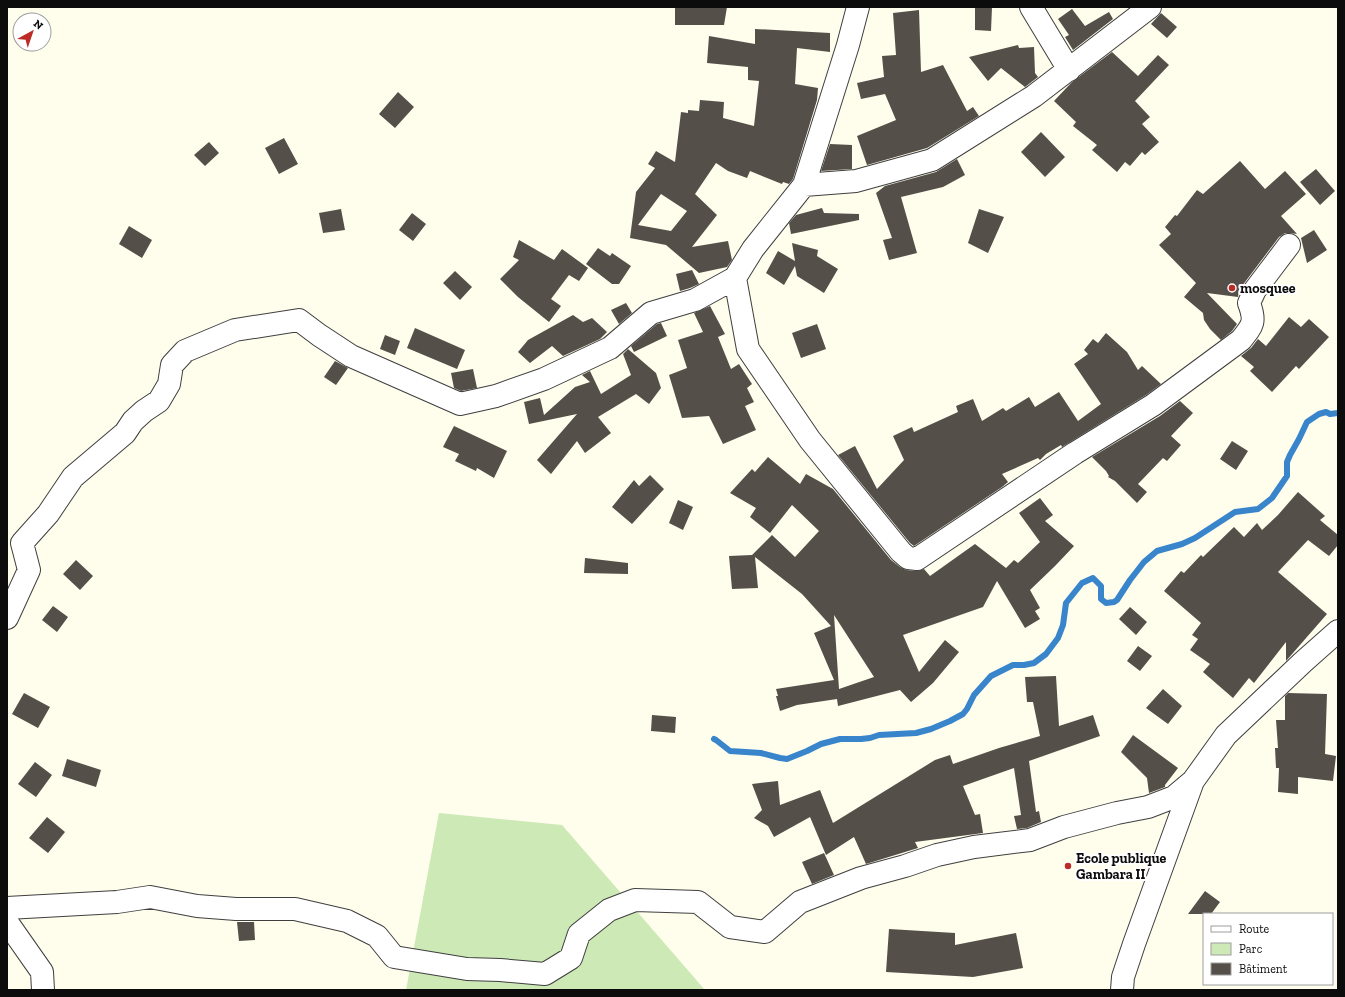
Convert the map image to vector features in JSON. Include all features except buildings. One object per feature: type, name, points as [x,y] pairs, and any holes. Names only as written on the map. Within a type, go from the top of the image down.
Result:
[{"type":"street","points":[[7,618],[29,570],[22,543],[48,514],[73,477],[125,433],[133,421],[144,411],[159,401],[170,384],[172,365],[185,351],[235,330],[299,320],[351,356],[460,404],[496,396],[544,379],[610,348],[650,313],[695,300],[735,278],[753,249],[804,185],[848,45],[858,7]]},
{"type":"street","points":[[1031,7],[1069,70]]},
{"type":"street","points":[[804,185],[856,181],[932,160],[1034,96],[1150,7]]},
{"type":"street","points":[[735,278],[748,349],[810,440],[825,459],[901,552],[908,558],[917,559],[1075,453],[1153,405],[1241,340],[1252,327],[1253,315],[1249,303],[1255,290],[1289,245]]},
{"type":"street","points":[[1123,983],[1134,944],[1193,782],[1226,734],[1338,631]]},
{"type":"street","points":[[7,908],[117,902],[150,897],[205,907],[236,909],[295,909],[347,921],[377,936],[394,957],[467,968],[546,974],[571,958],[579,934],[591,924],[609,910],[635,900],[698,902],[730,927],[765,932],[800,902],[862,878],[937,855],[1030,840],[1064,827],[1117,813],[1148,807],[1174,797],[1193,782]]},
{"type":"street","points":[[7,922],[42,972],[43,990]]},
{"type":"green space","points":[[439,813],[562,825],[705,990],[406,990]]},
{"type":"waterway","points":[[714,739],[730,751],[761,753],[787,759],[821,744],[840,739],[861,739],[879,735],[916,733],[931,729],[950,721],[963,714],[974,695],[991,676],[1013,665],[1034,663],[1046,654],[1058,638],[1063,625],[1066,603],[1082,583],[1093,578],[1101,586],[1101,599],[1106,603],[1114,602],[1144,562],[1157,551],[1182,544],[1195,538],[1235,512],[1258,509],[1272,498],[1287,476],[1287,462],[1307,422],[1319,414],[1326,412],[1330,414],[1338,413]]},
{"type":"place","name":"mosquee","points":[[1232,288]]},
{"type":"place","name":"Ecole publique Gambara II","points":[[1068,866]]}]
